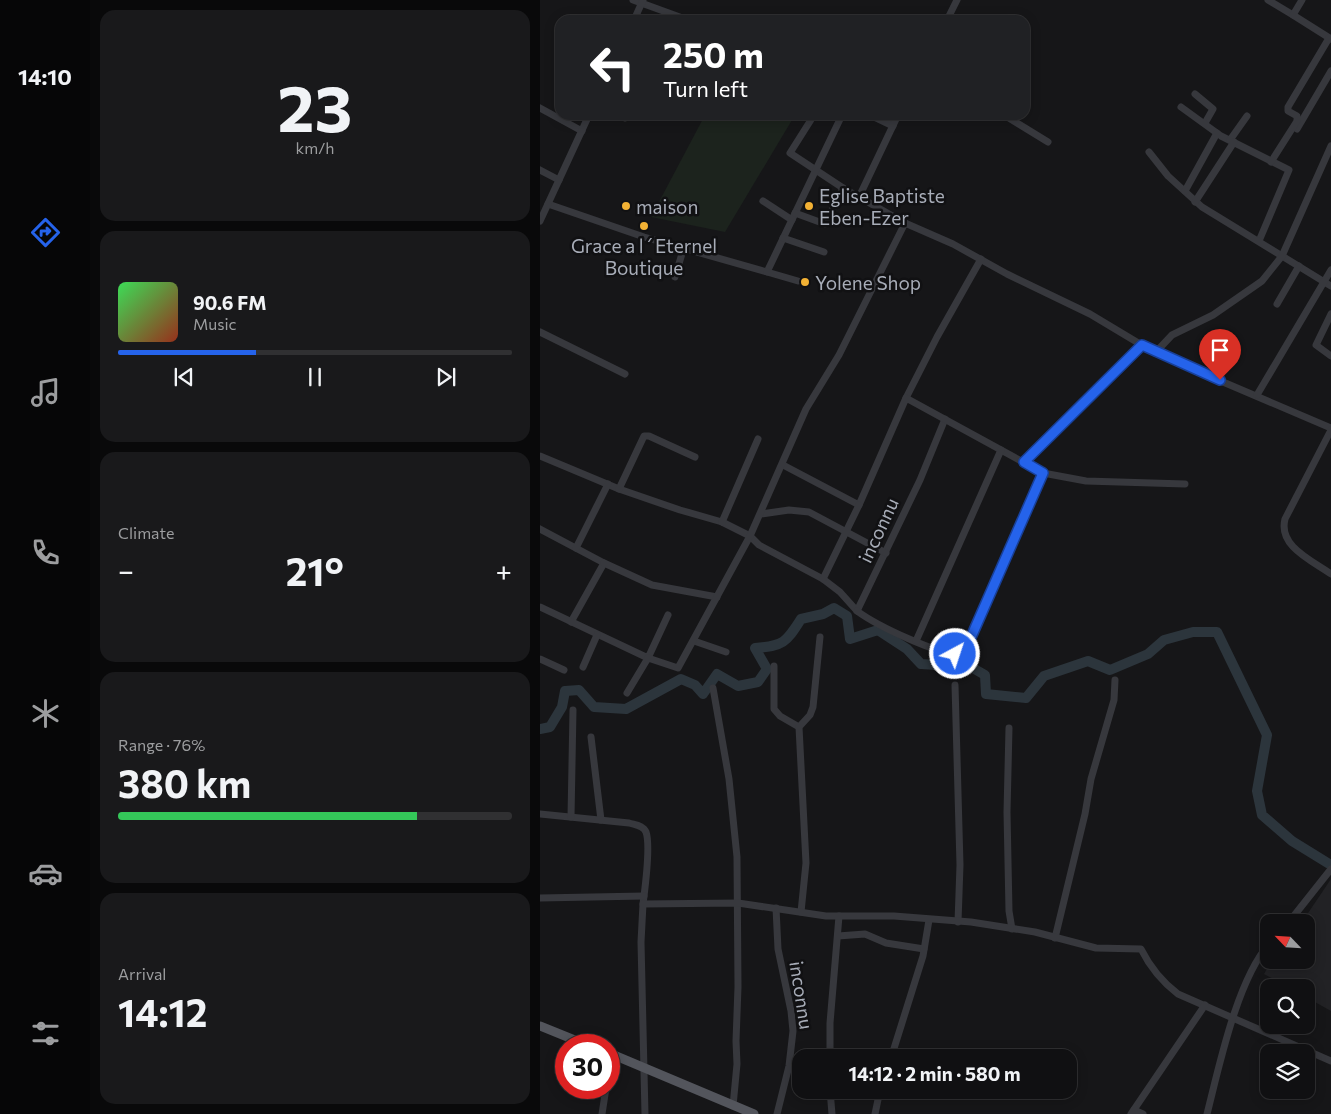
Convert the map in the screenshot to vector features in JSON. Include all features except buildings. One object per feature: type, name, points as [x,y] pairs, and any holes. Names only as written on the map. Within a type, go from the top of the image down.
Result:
[{"type":"main road","points":[[540,1026],[560,1034]]},
{"type":"main road","points":[[620,1058],[754,1114]]},
{"type":"street","points":[[633,0],[675,15]]},
{"type":"street","points":[[950,15],[957,0]]},
{"type":"street","points":[[1268,0],[1330,38],[1288,107],[1288,111],[1297,116],[1297,121],[1272,163]]},
{"type":"street","points":[[1294,15],[1302,0]]},
{"type":"street","points":[[637,15],[645,4]]},
{"type":"street","points":[[1272,163],[1331,71]]},
{"type":"street","points":[[1194,94],[1213,109],[1205,123]]},
{"type":"street","points":[[1181,107],[1218,134],[1289,170],[1258,241]]},
{"type":"street","points":[[540,108],[555,116]]},
{"type":"street","points":[[1195,202],[1247,116]]},
{"type":"street","points":[[562,120],[582,131]]},
{"type":"street","points":[[540,221],[587,120]]},
{"type":"street","points":[[811,120],[790,153],[842,188],[905,223],[953,244],[1090,314],[1156,353],[1257,395],[1331,429],[1285,518],[1283,531],[1291,545],[1331,574]]},
{"type":"street","points":[[767,272],[840,120]]},
{"type":"street","points":[[880,120],[893,126]]},
{"type":"street","points":[[859,198],[896,120]]},
{"type":"street","points":[[1012,120],[1048,142]]},
{"type":"street","points":[[1185,191],[1218,134]]},
{"type":"street","points":[[1156,353],[1172,335],[1213,315],[1262,281],[1282,256],[1331,146]]},
{"type":"street","points":[[1149,152],[1168,176],[1195,202],[1331,286]]},
{"type":"street","points":[[540,170],[559,180]]},
{"type":"street","points":[[763,201],[794,216],[825,224],[842,188]]},
{"type":"street","points":[[548,204],[644,237],[798,281]]},
{"type":"street","points":[[540,607],[648,658],[678,668],[750,536],[806,409],[839,355],[905,223]]},
{"type":"street","points":[[783,238],[824,252]]},
{"type":"street","points":[[675,277],[684,247]]},
{"type":"street","name":"inconnu","points":[[823,579],[906,398],[937,337],[981,259]]},
{"type":"street","points":[[1277,304],[1299,266]]},
{"type":"street","points":[[1257,395],[1331,270]]},
{"type":"street","points":[[1331,314],[1316,345],[1331,356]]},
{"type":"street","points":[[540,332],[625,374]]},
{"type":"street","points":[[1024,462],[1142,345]]},
{"type":"street","points":[[906,398],[1043,473],[1086,481],[1185,484]]},
{"type":"street","name":"inconnu","points":[[857,611],[886,552],[945,420]]},
{"type":"street","points":[[619,489],[644,436],[649,436],[695,457]]},
{"type":"street","points":[[722,522],[758,439]]},
{"type":"street","points":[[916,642],[1001,450]]},
{"type":"street","points":[[540,456],[619,489],[722,522],[750,536],[759,545],[823,579],[840,592],[857,611],[916,642],[955,654],[962,654],[965,651],[1043,473]]},
{"type":"street","points":[[783,464],[859,504]]},
{"type":"street","points":[[576,548],[608,484]]},
{"type":"street","points":[[760,514],[802,510],[886,552]]},
{"type":"street","points":[[540,529],[604,563],[652,585],[717,597]]},
{"type":"street","points":[[571,622],[604,563]]},
{"type":"street","points":[[626,693],[648,658],[668,615]]},
{"type":"street","points":[[583,666],[597,635]]},
{"type":"street","points":[[801,912],[806,863],[799,727],[810,715],[813,707],[820,637]]},
{"type":"street","points":[[694,641],[726,652]]},
{"type":"street","points":[[540,659],[564,670]]},
{"type":"street","points":[[774,666],[774,709],[780,716],[799,727]]},
{"type":"street","points":[[1055,938],[1086,814],[1091,779],[1114,700],[1115,680]]},
{"type":"street","points":[[955,685],[960,866],[958,922]]},
{"type":"street","points":[[713,688],[729,779],[737,857],[738,987],[737,1064],[734,1106]]},
{"type":"street","points":[[571,817],[573,710]]},
{"type":"street","points":[[1009,728],[1007,812],[1012,929]]},
{"type":"street","points":[[591,737],[601,820]]},
{"type":"street","points":[[540,814],[641,826],[646,832],[647,858],[641,942],[644,1001],[643,1066],[645,1114]]},
{"type":"street","points":[[1295,914],[1330,870]]},
{"type":"street","points":[[540,898],[644,896]]},
{"type":"street","points":[[643,904],[738,904],[839,916],[894,916],[1012,929],[1096,948],[1141,949],[1149,965],[1164,983],[1178,994],[1331,1061]]},
{"type":"street","name":"inconnu","points":[[776,908],[778,949],[792,1011],[793,1031],[789,1066],[777,1114]]},
{"type":"street","name":"inconnu","points":[[830,1049],[830,1023],[839,916]]},
{"type":"street","points":[[894,1049],[924,949],[929,920]]},
{"type":"street","points":[[838,936],[865,934],[886,943],[924,949]]},
{"type":"street","points":[[1206,1114],[1247,979],[1260,958]]},
{"type":"street","points":[[1142,1114],[1133,1112],[1205,1005]]},
{"type":"street","points":[[602,1114],[604,1099]]},
{"type":"street","points":[[831,1099],[832,1114]]},
{"type":"street","points":[[875,1114],[878,1099]]},
{"type":"shaded area","points":[[702,120],[792,120],[725,232],[651,217]]},
{"type":"shaded area","points":[[1331,879],[1331,1011],[1315,1002],[1315,979],[1273,979],[1264,974],[1267,969],[1315,969],[1315,914],[1307,914]]},
{"type":"waterway","points":[[540,729],[550,727],[562,707],[565,691],[579,690],[594,707],[626,709],[681,679],[695,685],[703,694],[717,674],[738,686],[758,682],[767,669],[755,648],[772,646],[783,642],[801,619],[823,614],[834,608],[847,616],[850,639],[878,630],[907,649],[921,664],[971,667],[985,675],[986,694],[1026,698],[1044,676],[1088,661],[1110,670],[1148,654],[1164,640],[1193,632],[1217,632],[1267,735],[1257,791],[1262,815],[1292,841],[1331,865]]},
{"type":"place","name":"maison","points":[[626,206]]},
{"type":"place","name":"Eglise Baptiste Eben-Ezer","points":[[809,206]]},
{"type":"place","name":"Grace a l´Eternel Boutique","points":[[644,226]]},
{"type":"place","name":"Yolene Shop","points":[[805,282]]},
{"type":"route","points":[[955,654],[962,654],[965,651],[976,621],[1043,473],[1024,462],[1089,400],[1142,345],[1156,353],[1220,380]]}]
